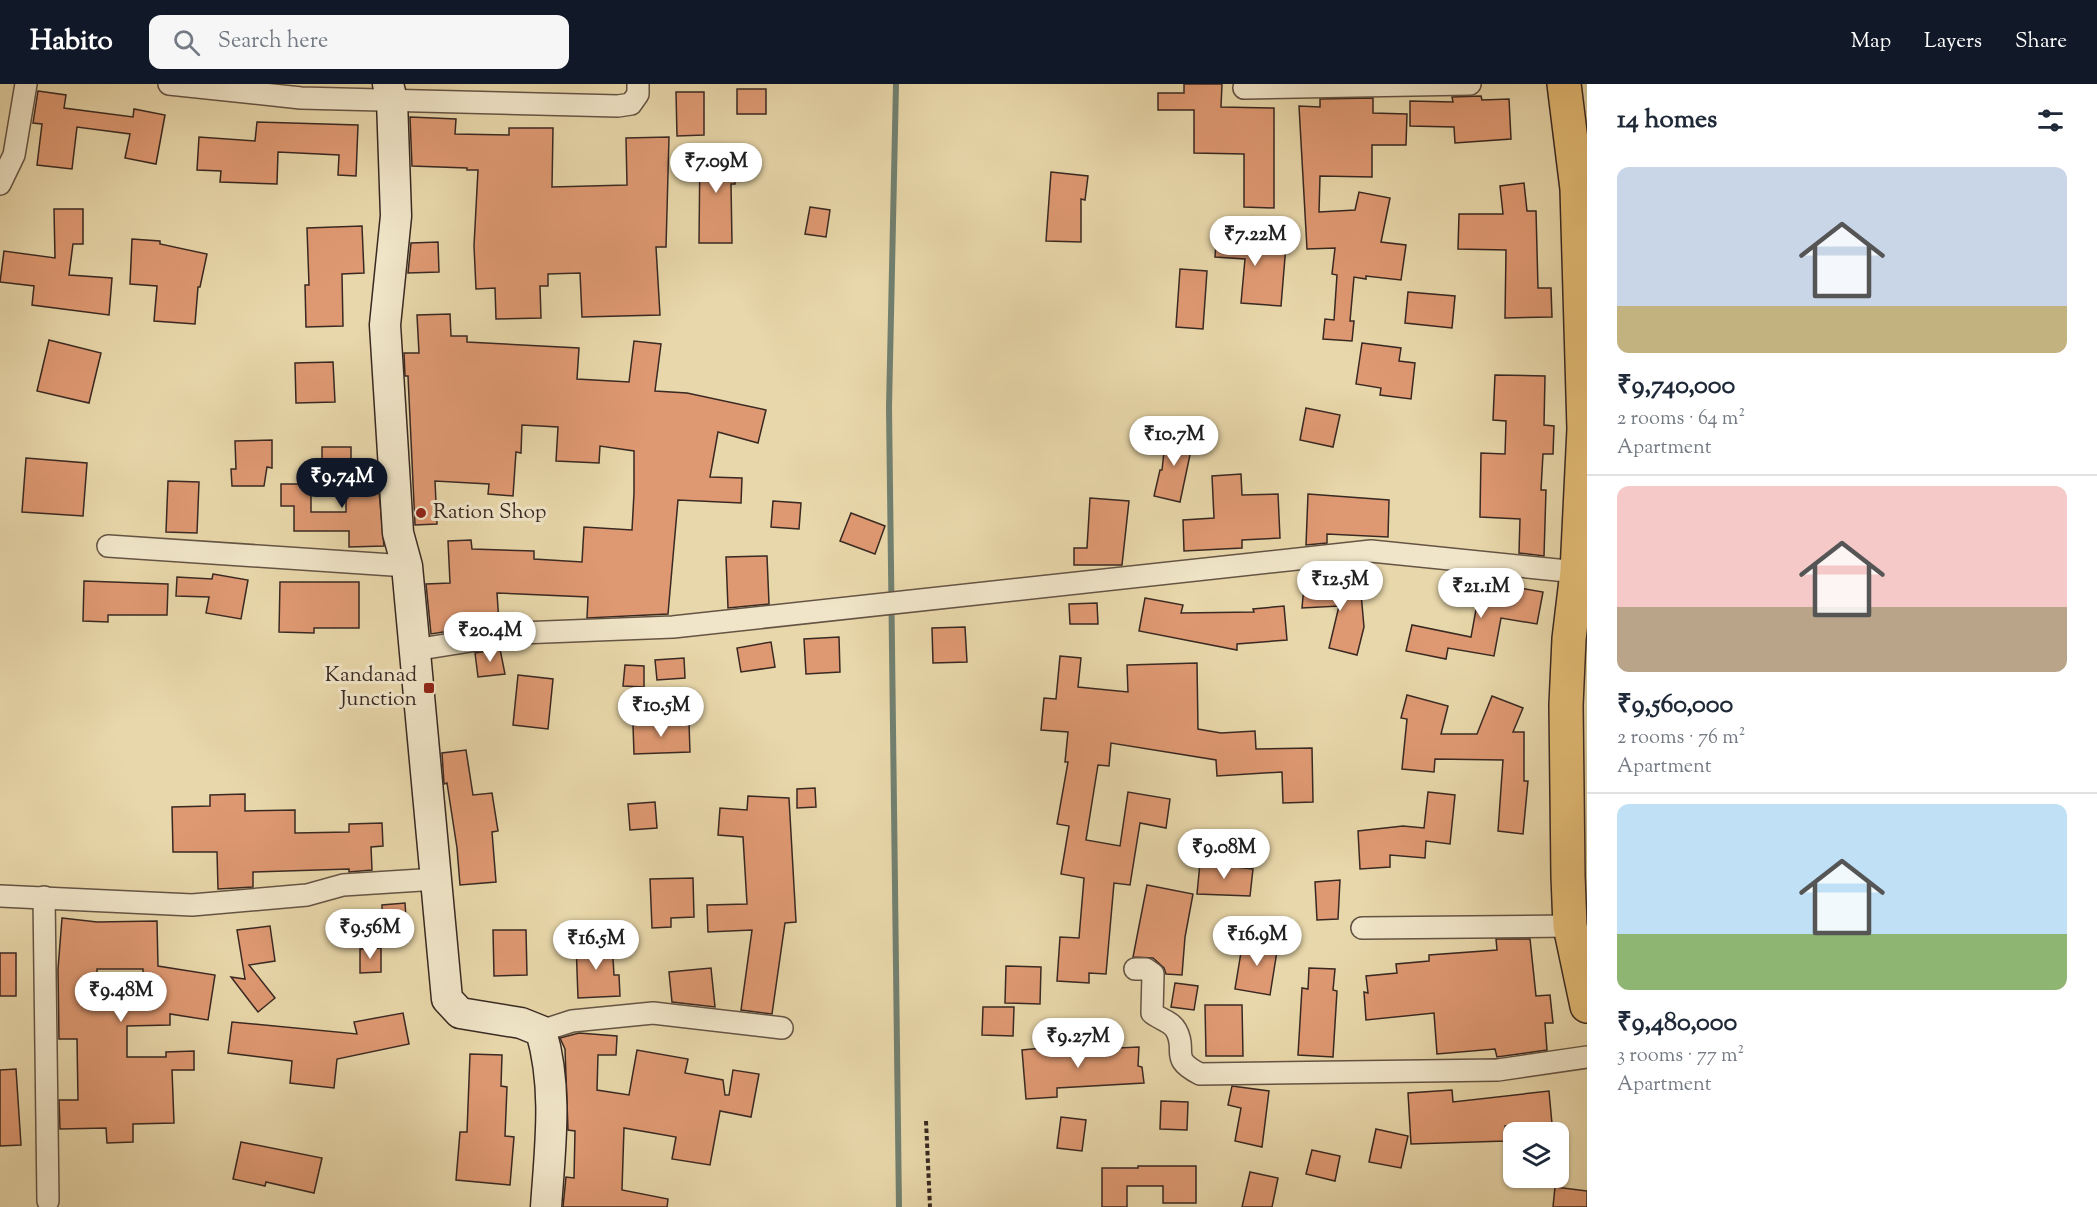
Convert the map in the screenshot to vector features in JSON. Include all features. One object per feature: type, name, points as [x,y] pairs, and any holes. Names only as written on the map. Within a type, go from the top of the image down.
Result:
[{"type":"main road","points":[[1564,84],[1577,189],[1584,429],[1577,572],[1569,639],[1566,705],[1570,926],[1587,1006]]},
{"type":"main road","points":[[390,92],[396,216],[385,325],[398,533],[407,566],[447,999],[460,1013],[521,1023],[541,1031],[550,1061],[551,1103],[546,1207]]},
{"type":"street","points":[[0,184],[14,155],[27,84]]},
{"type":"street","points":[[169,84],[300,98],[390,92],[618,106],[630,104],[638,94],[639,84]]},
{"type":"street","points":[[1244,88],[1470,84]]},
{"type":"street","points":[[108,546],[407,566]]},
{"type":"street","points":[[414,650],[520,633],[673,627],[1371,551],[1577,572]]},
{"type":"street","points":[[0,896],[192,905],[307,895],[343,885],[437,879]]},
{"type":"street","points":[[44,897],[48,1201]]},
{"type":"street","points":[[1362,928],[1570,926]]},
{"type":"street","points":[[1135,969],[1146,969],[1153,974],[1152,1013],[1171,1024],[1177,1033],[1180,1060],[1189,1069],[1200,1074],[1498,1070],[1587,1058]]},
{"type":"street","points":[[541,1031],[572,1021],[653,1013],[782,1028]]},
{"type":"path","points":[[926,1121],[930,1207]]},
{"type":"building","points":[[1184,84],[1222,84],[1221,107],[1274,108],[1274,208],[1244,207],[1244,154],[1194,153],[1194,110],[1158,110],[1158,93],[1184,93]]},
{"type":"building","points":[[737,89],[766,89],[766,114],[737,114]]},
{"type":"building","points":[[38,91],[66,95],[64,108],[133,117],[134,109],[165,115],[156,164],[125,158],[130,134],[77,127],[72,169],[37,165],[42,124],[33,123]]},
{"type":"building","points":[[676,92],[704,92],[704,135],[677,136]]},
{"type":"building","points":[[1481,96],[1482,100],[1509,99],[1511,139],[1455,143],[1454,127],[1410,126],[1410,101],[1453,102],[1452,97]]},
{"type":"building","points":[[1373,98],[1373,113],[1407,114],[1406,145],[1372,145],[1372,177],[1320,176],[1319,212],[1355,210],[1359,192],[1390,198],[1381,242],[1406,245],[1401,280],[1354,277],[1350,321],[1354,321],[1352,341],[1323,339],[1325,319],[1334,320],[1337,275],[1332,274],[1335,248],[1307,249],[1299,106],[1320,107],[1320,99]]},
{"type":"building","points":[[410,117],[456,119],[455,134],[509,135],[509,128],[553,128],[552,187],[627,185],[626,138],[669,137],[666,247],[656,247],[660,315],[582,317],[580,273],[548,274],[548,286],[540,286],[541,318],[496,319],[495,288],[476,289],[474,246],[478,170],[412,166]]},
{"type":"building","points":[[257,122],[358,125],[356,176],[338,175],[339,155],[278,152],[277,184],[220,182],[221,171],[197,170],[199,137],[255,141]]},
{"type":"building","points":[[735,146],[735,184],[731,184],[732,243],[699,243],[700,147]]},
{"type":"building","points":[[1051,172],[1088,176],[1085,200],[1081,199],[1081,242],[1046,241]]},
{"type":"building","points":[[1524,183],[1527,211],[1536,211],[1538,288],[1551,288],[1552,317],[1505,318],[1506,250],[1458,249],[1459,214],[1503,214],[1500,186]]},
{"type":"building","points":[[810,207],[830,210],[826,237],[805,234]]},
{"type":"building","points":[[54,209],[83,209],[83,244],[73,244],[69,275],[112,278],[109,315],[32,305],[34,286],[0,282],[4,251],[55,258]]},
{"type":"building","points":[[362,226],[364,273],[342,274],[343,326],[306,327],[305,285],[309,285],[307,228]]},
{"type":"building","points":[[1217,228],[1242,230],[1241,241],[1286,245],[1281,306],[1241,303],[1245,259],[1215,257]]},
{"type":"building","points":[[132,239],[160,241],[160,244],[207,254],[200,287],[198,287],[195,324],[154,321],[157,286],[130,284]]},
{"type":"building","points":[[438,242],[439,272],[408,273],[411,243]]},
{"type":"building","points":[[1180,269],[1207,271],[1203,329],[1176,327]]},
{"type":"building","points":[[1408,292],[1455,296],[1452,328],[1405,323]]},
{"type":"building","points":[[450,314],[451,336],[467,336],[467,342],[579,348],[577,379],[629,382],[634,341],[661,344],[655,391],[687,393],[766,410],[758,443],[718,432],[710,477],[742,478],[741,503],[678,500],[668,614],[587,618],[588,597],[497,593],[499,623],[431,634],[426,584],[450,583],[448,541],[471,540],[472,549],[534,551],[534,559],[582,562],[584,527],[632,530],[634,451],[600,446],[599,463],[556,461],[558,427],[522,425],[521,453],[516,452],[513,496],[488,494],[489,484],[435,481],[437,524],[415,525],[408,376],[405,376],[404,353],[419,353],[417,315]]},
{"type":"building","points":[[49,340],[101,353],[89,403],[37,391]]},
{"type":"building","points":[[1362,343],[1401,348],[1399,361],[1415,363],[1411,399],[1380,395],[1381,388],[1356,384]]},
{"type":"building","points":[[333,362],[335,402],[296,403],[295,363]]},
{"type":"building","points":[[1495,375],[1545,376],[1544,425],[1554,426],[1553,454],[1543,454],[1541,490],[1546,490],[1544,556],[1519,553],[1520,519],[1480,517],[1481,453],[1505,454],[1506,421],[1493,420]]},
{"type":"building","points":[[1306,408],[1340,415],[1333,447],[1300,440]]},
{"type":"building","points":[[1166,433],[1194,436],[1180,502],[1154,496],[1160,470],[1162,470]]},
{"type":"building","points":[[272,440],[272,468],[267,467],[264,486],[232,486],[231,469],[236,469],[235,441]]},
{"type":"building","points":[[322,447],[351,447],[351,465],[322,465]]},
{"type":"building","points":[[26,458],[87,463],[83,516],[22,512]]},
{"type":"building","points":[[346,469],[377,469],[384,546],[349,547],[349,531],[294,531],[294,506],[281,506],[281,484],[311,484],[311,512],[346,512]]},
{"type":"building","points":[[1241,474],[1242,495],[1278,494],[1280,538],[1242,540],[1242,548],[1184,551],[1183,520],[1214,518],[1212,476]]},
{"type":"building","points":[[168,481],[199,482],[197,533],[166,532]]},
{"type":"building","points":[[1308,494],[1389,500],[1388,537],[1327,534],[1327,543],[1306,545]]},
{"type":"building","points":[[1090,498],[1129,501],[1122,565],[1074,565],[1074,548],[1087,548]]},
{"type":"building","points":[[773,501],[801,503],[799,529],[771,527]]},
{"type":"building","points":[[851,513],[885,526],[875,554],[840,541]]},
{"type":"building","points":[[767,556],[769,604],[728,608],[726,557]]},
{"type":"building","points":[[213,574],[248,580],[241,619],[206,613],[209,597],[176,596],[177,577],[212,579]]},
{"type":"building","points":[[1470,574],[1509,581],[1508,586],[1543,592],[1537,624],[1501,618],[1494,656],[1448,648],[1446,659],[1406,651],[1412,625],[1471,637],[1477,604],[1465,602]]},
{"type":"building","points":[[84,581],[168,584],[167,615],[108,615],[108,622],[83,621]]},
{"type":"building","points":[[280,582],[359,582],[359,628],[314,628],[314,633],[279,632]]},
{"type":"building","points":[[1360,582],[1364,627],[1357,655],[1329,648],[1339,606],[1302,608],[1304,586]]},
{"type":"building","points":[[1145,598],[1183,605],[1181,613],[1254,612],[1253,609],[1284,606],[1287,640],[1237,644],[1237,650],[1139,631]]},
{"type":"building","points":[[1097,603],[1098,624],[1070,624],[1069,604]]},
{"type":"building","points":[[965,627],[967,662],[933,663],[932,628]]},
{"type":"building","points":[[839,637],[840,672],[806,674],[804,639]]},
{"type":"building","points":[[771,642],[775,667],[741,672],[737,648]]},
{"type":"building","points":[[500,649],[505,674],[478,677],[475,653]]},
{"type":"building","points":[[1060,656],[1081,658],[1078,687],[1128,692],[1127,665],[1197,663],[1198,729],[1221,733],[1255,731],[1256,749],[1312,748],[1313,802],[1283,803],[1282,772],[1217,776],[1216,760],[1111,743],[1109,766],[1098,765],[1086,840],[1120,846],[1128,792],[1170,799],[1166,828],[1140,823],[1130,885],[1114,883],[1106,974],[1089,973],[1089,983],[1057,981],[1060,937],[1079,938],[1084,878],[1061,874],[1069,826],[1057,824],[1068,762],[1065,762],[1068,732],[1041,730],[1044,698],[1056,699]]},
{"type":"building","points":[[684,658],[685,678],[657,680],[655,660]]},
{"type":"building","points":[[625,665],[644,666],[644,687],[623,686]]},
{"type":"building","points":[[518,675],[553,679],[548,729],[513,725]]},
{"type":"building","points":[[1407,695],[1448,706],[1441,734],[1477,734],[1492,696],[1523,708],[1513,732],[1524,732],[1524,781],[1528,781],[1523,834],[1498,831],[1503,760],[1435,759],[1434,772],[1402,769],[1407,719],[1401,718]]},
{"type":"building","points":[[689,723],[690,752],[634,754],[633,725]]},
{"type":"building","points":[[466,750],[473,795],[492,793],[498,831],[492,832],[496,882],[460,885],[447,783],[444,784],[442,753]]},
{"type":"building","points":[[815,788],[816,807],[797,808],[797,789]]},
{"type":"building","points":[[1428,792],[1455,795],[1450,844],[1426,841],[1425,858],[1390,855],[1390,867],[1360,869],[1358,831],[1403,826],[1424,828]]},
{"type":"building","points":[[245,794],[245,811],[295,810],[295,833],[349,832],[349,824],[382,823],[383,846],[371,847],[372,870],[253,872],[253,887],[218,889],[217,852],[173,852],[172,807],[210,806],[210,795]]},
{"type":"building","points":[[748,796],[789,798],[796,922],[785,923],[772,1014],[741,1010],[752,930],[708,932],[707,905],[747,904],[743,837],[718,835],[720,808],[747,810]]},
{"type":"building","points":[[655,802],[657,828],[630,830],[628,804]]},
{"type":"building","points":[[1200,863],[1253,869],[1250,896],[1197,894]]},
{"type":"building","points":[[693,878],[694,917],[671,918],[671,927],[652,928],[650,879]]},
{"type":"building","points":[[1340,880],[1338,919],[1317,920],[1315,882]]},
{"type":"building","points":[[1147,885],[1193,894],[1185,937],[1182,975],[1166,974],[1164,968],[1153,958],[1133,957]]},
{"type":"building","points":[[405,903],[407,931],[383,933],[382,905]]},
{"type":"building","points":[[62,918],[97,922],[157,921],[158,966],[215,975],[208,1020],[170,1014],[170,1025],[127,1026],[127,1057],[166,1057],[166,1052],[194,1051],[194,1070],[172,1070],[174,1123],[133,1124],[133,1142],[107,1143],[106,1128],[60,1129],[59,1100],[78,1100],[77,1039],[59,1039],[58,969]],"holes":[[[97,969],[143,969],[143,1001],[97,1002]]]},
{"type":"building","points":[[270,926],[275,961],[249,965],[275,998],[258,1012],[231,977],[245,979],[237,930]]},
{"type":"building","points":[[493,930],[526,930],[527,975],[494,976]]},
{"type":"building","points":[[1496,939],[1530,939],[1536,996],[1550,995],[1553,1023],[1545,1023],[1547,1050],[1497,1057],[1495,1049],[1437,1054],[1434,1013],[1366,1020],[1364,992],[1368,993],[1366,976],[1397,973],[1396,964],[1429,961],[1429,955],[1497,950]]},
{"type":"building","points":[[1243,940],[1278,945],[1270,995],[1235,989]]},
{"type":"building","points":[[612,942],[614,975],[619,975],[620,996],[578,998],[576,943]]},
{"type":"building","points":[[381,948],[381,972],[360,973],[360,949]]},
{"type":"building","points":[[0,953],[16,953],[16,996],[0,996]]},
{"type":"building","points":[[1006,966],[1041,967],[1040,1004],[1005,1003]]},
{"type":"building","points":[[711,968],[715,1007],[672,1002],[669,972]]},
{"type":"building","points":[[1309,968],[1335,969],[1333,990],[1337,991],[1333,1057],[1298,1055],[1302,988],[1308,989]]},
{"type":"building","points":[[1175,983],[1198,986],[1194,1010],[1171,1007]]},
{"type":"building","points":[[1205,1005],[1242,1005],[1243,1056],[1206,1056]]},
{"type":"building","points":[[983,1007],[1014,1007],[1013,1036],[982,1035]]},
{"type":"building","points":[[403,1013],[409,1044],[337,1059],[334,1088],[290,1083],[292,1061],[228,1053],[232,1022],[357,1034],[354,1022]]},
{"type":"building","points":[[579,1033],[617,1036],[616,1055],[598,1055],[597,1090],[629,1095],[637,1050],[688,1059],[685,1073],[723,1080],[725,1095],[729,1095],[733,1070],[759,1074],[751,1117],[720,1111],[710,1165],[672,1159],[676,1137],[624,1128],[622,1190],[668,1199],[667,1207],[563,1207],[566,1177],[574,1178],[575,1131],[568,1130],[565,1049],[560,1038]]},
{"type":"building","points":[[1053,1047],[1053,1051],[1139,1047],[1138,1066],[1142,1067],[1144,1083],[1057,1088],[1057,1097],[1026,1099],[1022,1050]]},
{"type":"building","points":[[470,1054],[502,1055],[501,1086],[507,1087],[505,1136],[514,1137],[510,1185],[456,1180],[460,1132],[467,1132]]},
{"type":"building","points":[[16,1069],[21,1145],[0,1146],[0,1070]]},
{"type":"building","points":[[1232,1086],[1269,1091],[1262,1147],[1235,1141],[1241,1108],[1228,1105]]},
{"type":"building","points":[[1452,1090],[1453,1102],[1549,1091],[1552,1122],[1503,1122],[1503,1141],[1411,1144],[1408,1093]]},
{"type":"building","points":[[1161,1101],[1188,1102],[1187,1130],[1160,1129]]},
{"type":"building","points":[[1061,1117],[1086,1120],[1082,1151],[1057,1148]]},
{"type":"building","points":[[1376,1129],[1408,1136],[1401,1168],[1369,1162]]},
{"type":"building","points":[[241,1142],[322,1158],[314,1193],[266,1182],[265,1186],[233,1179]]},
{"type":"building","points":[[1312,1150],[1340,1156],[1335,1181],[1306,1174]]},
{"type":"building","points":[[1138,1166],[1196,1166],[1196,1203],[1163,1203],[1163,1186],[1127,1186],[1127,1207],[1102,1207],[1102,1168],[1138,1168]]},
{"type":"building","points":[[1250,1172],[1278,1178],[1272,1207],[1242,1207]]},
{"type":"building","points":[[1555,1188],[1587,1191],[1587,1207],[1553,1207]]},
{"type":"waterway","points":[[896,84],[889,407],[899,1207]]},
{"type":"place","name":"Ration Shop","points":[[421,513]]},
{"type":"place","name":"Kandanad Junction","points":[[429,688]]}]
